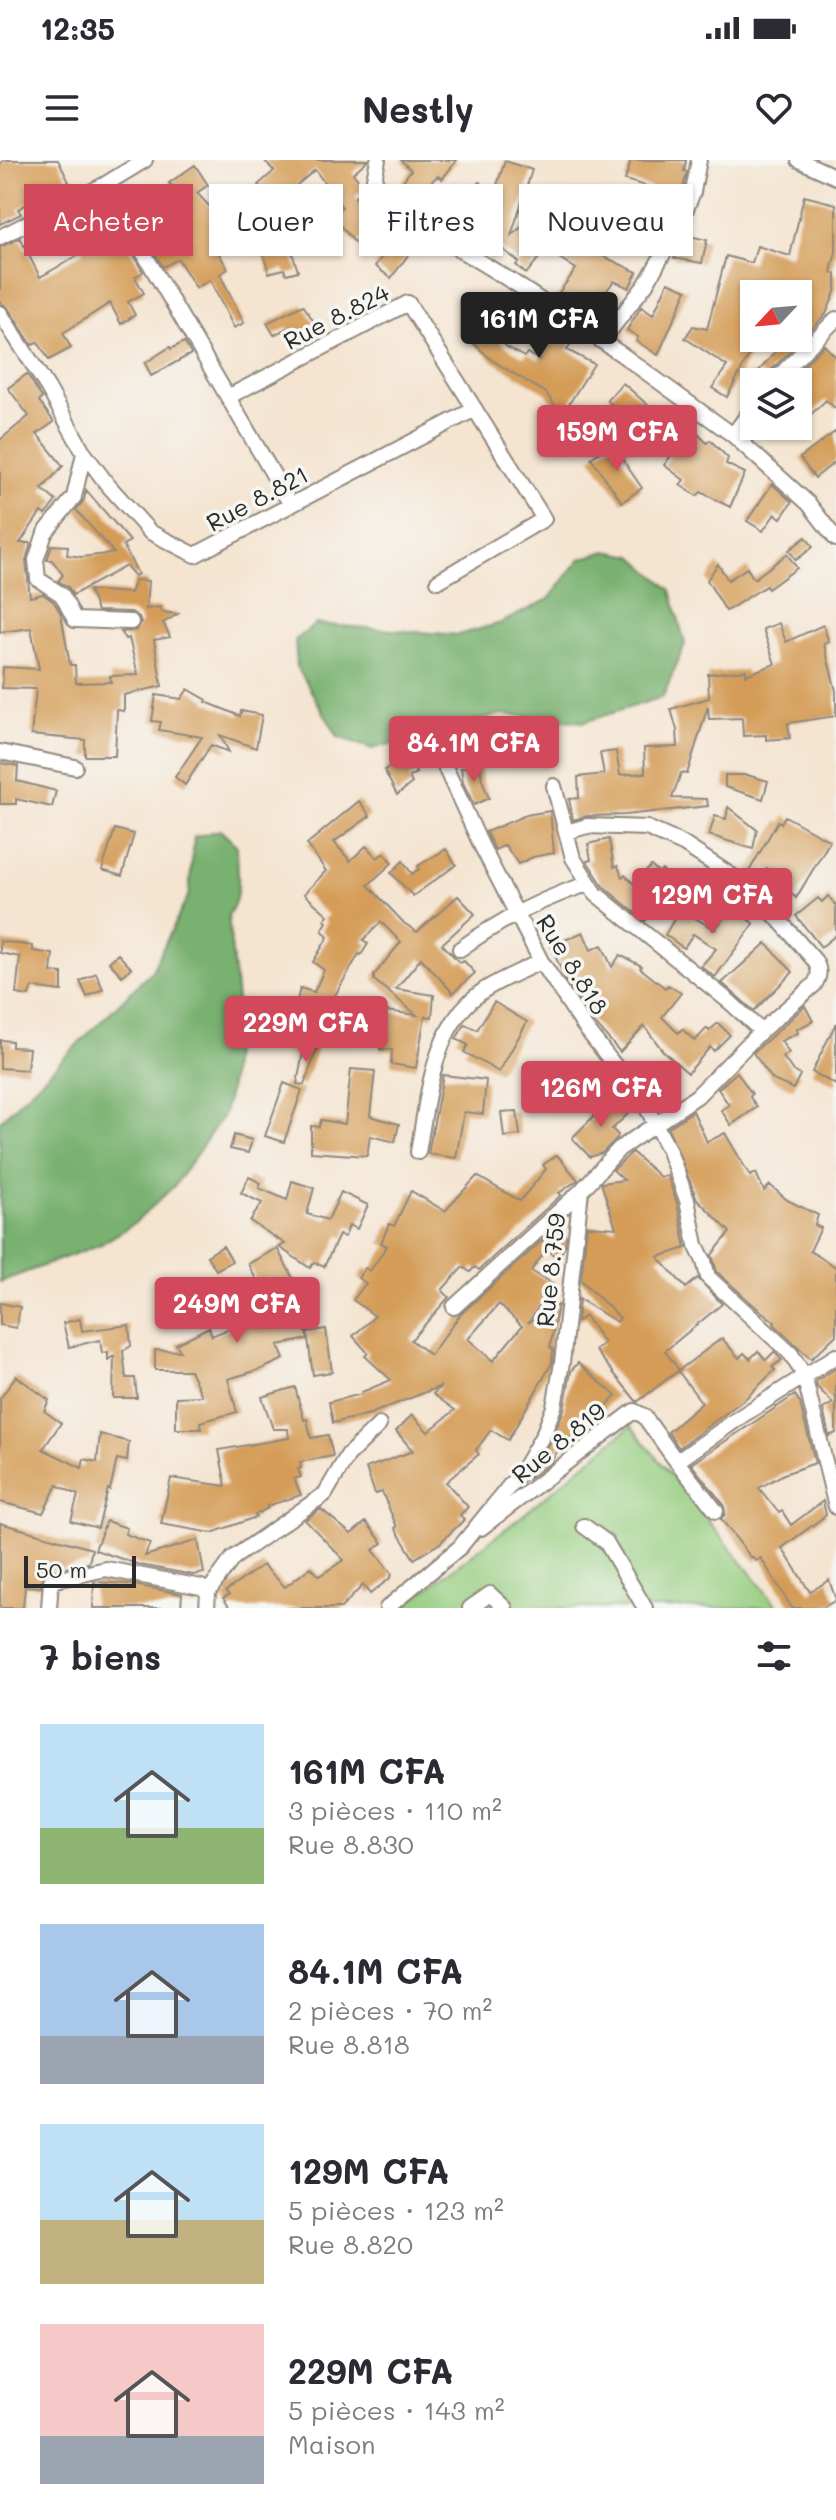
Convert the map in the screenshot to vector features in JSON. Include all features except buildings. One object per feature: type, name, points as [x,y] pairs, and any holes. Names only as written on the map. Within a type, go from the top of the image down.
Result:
[{"type":"street","points":[[106,184],[145,160]]},
{"type":"street","points":[[378,160],[374,179],[382,193],[429,231],[602,341],[733,435],[809,504],[836,539]]},
{"type":"street","points":[[602,341],[646,284],[679,226],[693,192],[699,160]]},
{"type":"street","points":[[799,160],[836,177]]},
{"type":"street","points":[[0,237],[24,225]]},
{"type":"street","points":[[146,256],[291,505]]},
{"type":"street","name":"Rue 8.824","points":[[228,397],[408,303],[544,519],[438,581]]},
{"type":"street","points":[[0,313],[48,388],[84,453],[74,497],[45,533],[36,560],[38,579],[62,595],[75,620],[131,622]]},
{"type":"street","points":[[789,368],[830,331],[836,319]]},
{"type":"street","name":"Rue 8.821","points":[[84,453],[150,532],[195,555],[475,409]]},
{"type":"street","points":[[733,435],[740,425]]},
{"type":"street","points":[[0,752],[75,767]]},
{"type":"street","name":"Rue 8.818","points":[[446,769],[541,961],[584,1026],[646,1106],[678,1172],[696,1245],[708,1277],[791,1354],[804,1375],[836,1507]]},
{"type":"street","points":[[554,786],[573,858],[587,884],[761,1031]]},
{"type":"street","name":"Rue 8.759","points":[[387,1608],[460,1547],[524,1468],[543,1435],[554,1407],[581,1191],[619,1149],[697,1096],[819,974],[802,943],[752,889],[683,844],[647,828],[587,826],[567,832]]},
{"type":"street","points":[[460,949],[516,913],[554,894],[587,884]]},
{"type":"street","points":[[418,1152],[437,1061],[459,1011],[482,991],[541,961]]},
{"type":"street","points":[[454,1307],[581,1191]]},
{"type":"street","points":[[716,1511],[674,1458],[689,1454],[836,1356]]},
{"type":"street","name":"Rue 8.819","points":[[460,1547],[634,1411],[644,1416],[674,1458]]},
{"type":"street","points":[[207,1608],[208,1592],[233,1558],[325,1494],[348,1455],[379,1425]]},
{"type":"street","points":[[584,1526],[606,1542],[645,1608]]},
{"type":"street","points":[[49,1608],[51,1581],[106,1569],[201,1587],[208,1592]]},
{"type":"street","points":[[470,1608],[490,1594],[505,1608]]},
{"type":"green space","points":[[606,551],[633,556],[671,590],[685,644],[663,697],[584,722],[501,714],[372,749],[338,737],[297,667],[295,640],[316,624],[458,635],[501,623],[549,599],[580,559]]},
{"type":"green space","points":[[220,830],[237,846],[238,873],[236,899],[228,915],[237,1000],[230,1086],[224,1114],[175,1185],[135,1223],[101,1244],[0,1282],[0,1121],[152,971],[189,894],[194,837]]},
{"type":"green space","points":[[631,1426],[779,1608],[402,1608],[517,1520]]}]
